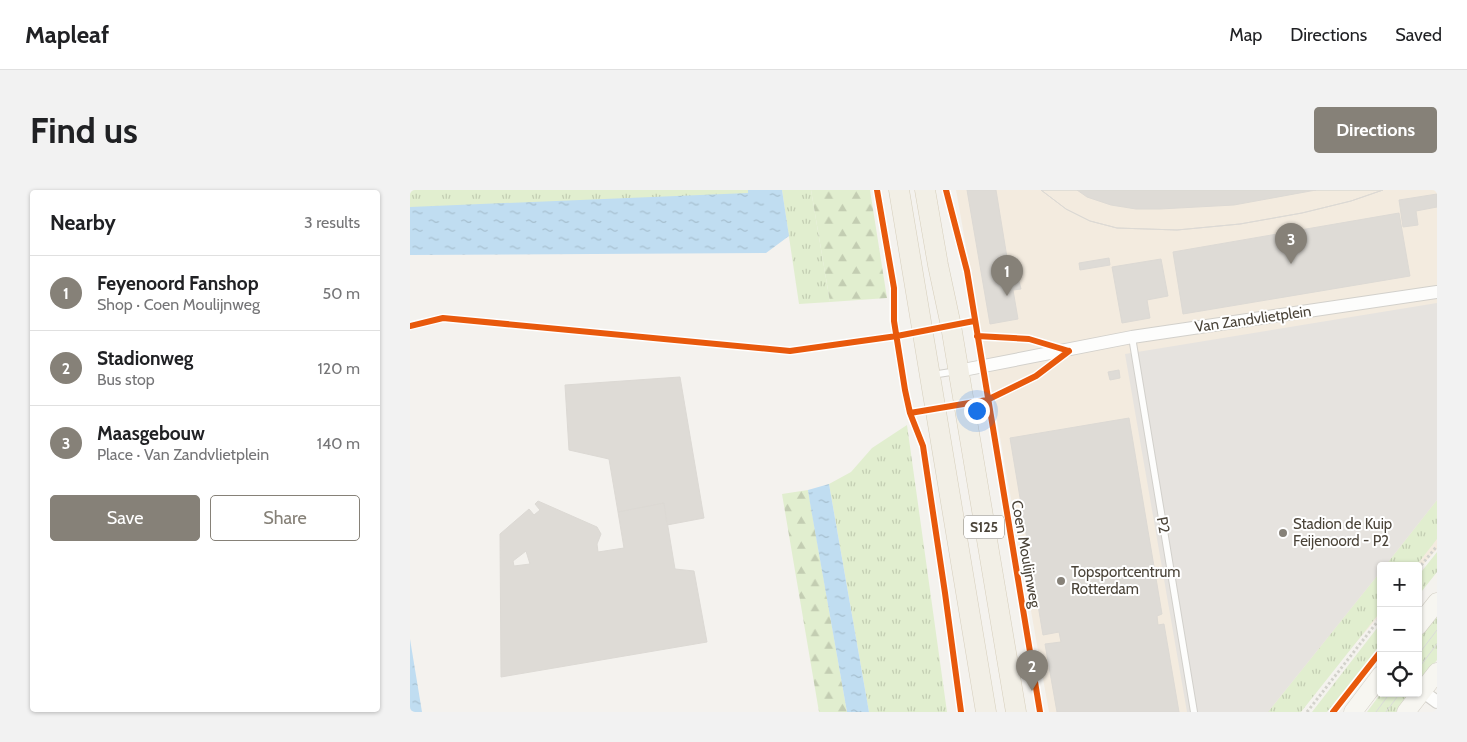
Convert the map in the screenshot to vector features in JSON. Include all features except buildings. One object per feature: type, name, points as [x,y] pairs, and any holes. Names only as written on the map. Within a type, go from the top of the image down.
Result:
[{"type":"main road","name":"S125","points":[[899,190],[986,712]]},
{"type":"main road","name":"S125","points":[[925,190],[1016,712]]},
{"type":"main road","points":[[1422,621],[1437,602]]},
{"type":"main road","points":[[1422,691],[1437,672]]},
{"type":"main road","points":[[1353,712],[1377,680]]},
{"type":"main road","points":[[1406,712],[1417,697]]},
{"type":"street","name":"Van Zandvlietplein","points":[[958,371],[1132,337],[1437,292]]},
{"type":"street","points":[[1422,691],[1437,702]]},
{"type":"lane","name":"P2","points":[[1132,337],[1194,712]]},
{"type":"lane","points":[[929,375],[958,371]]},
{"type":"path","points":[[1422,565],[1437,546]]},
{"type":"path","points":[[1307,712],[1377,622]]},
{"type":"shaded area","points":[[956,190],[1437,190],[1437,549],[1422,566],[1422,562],[1377,562],[1377,619],[1295,712],[1049,712]]},
{"type":"shaded area","name":"Stadion de Kuip Feijenoord - P2","points":[[1437,303],[1437,500],[1388,562],[1377,562],[1377,576],[1268,712],[1187,712],[1125,354]]},
{"type":"green space","points":[[410,190],[763,190],[771,218],[410,233]]},
{"type":"green space","points":[[782,190],[811,190],[830,302],[799,304]]},
{"type":"green space","points":[[811,190],[870,190],[887,298],[830,302]]},
{"type":"green space","points":[[907,425],[947,712],[869,712],[829,484],[851,472],[872,448]]},
{"type":"green space","points":[[808,490],[847,712],[819,712],[782,494]]},
{"type":"green space","points":[[1437,500],[1437,539],[1419,562],[1388,562]]},
{"type":"green space","points":[[1437,552],[1437,572],[1422,591],[1422,571]]},
{"type":"green space","points":[[1377,576],[1377,616],[1301,712],[1268,712]]},
{"type":"green space","points":[[1437,614],[1437,660],[1422,679],[1422,652],[1422,633]]},
{"type":"green space","points":[[1377,628],[1377,649],[1327,712],[1312,712]]},
{"type":"green space","points":[[1378,697],[1408,697],[1396,712],[1367,712]]},
{"type":"water","points":[[748,190],[782,190],[789,236],[766,253],[410,255],[410,207],[748,193]]},
{"type":"water","points":[[829,484],[869,712],[847,712],[810,503],[808,490]]},
{"type":"water","points":[[410,639],[422,712],[410,712]]},
{"type":"tram line","points":[[1420,652],[1437,630]]},
{"type":"tram line","points":[[1422,664],[1437,644]]},
{"type":"tram line","points":[[1376,712],[1387,697]]},
{"type":"tram line","points":[[1386,712],[1397,697]]},
{"type":"cycle path","points":[[877,190],[894,288],[894,321],[905,390],[910,413],[923,446],[961,712]]},
{"type":"cycle path","name":"Coen Moulijnweg","points":[[946,190],[967,271],[1040,712]]},
{"type":"cycle path","points":[[410,326],[443,318],[790,351],[897,336],[974,321]]},
{"type":"cycle path","points":[[977,336],[1029,339],[1069,351]]},
{"type":"cycle path","points":[[910,413],[987,400],[1036,376],[1069,351]]},
{"type":"cycle path","points":[[1333,712],[1380,652]]},
{"type":"place","name":"Maasgebouw","points":[[1291,264]]},
{"type":"place","name":"Feyenoord Fanshop","points":[[1007,296]]},
{"type":"place","name":"Stadion de Kuip Feijenoord - P2","points":[[1283,533]]},
{"type":"place","name":"Topsportcentrum Rotterdam","points":[[1061,581]]},
{"type":"place","name":"Stadionweg","points":[[1032,691]]}]
